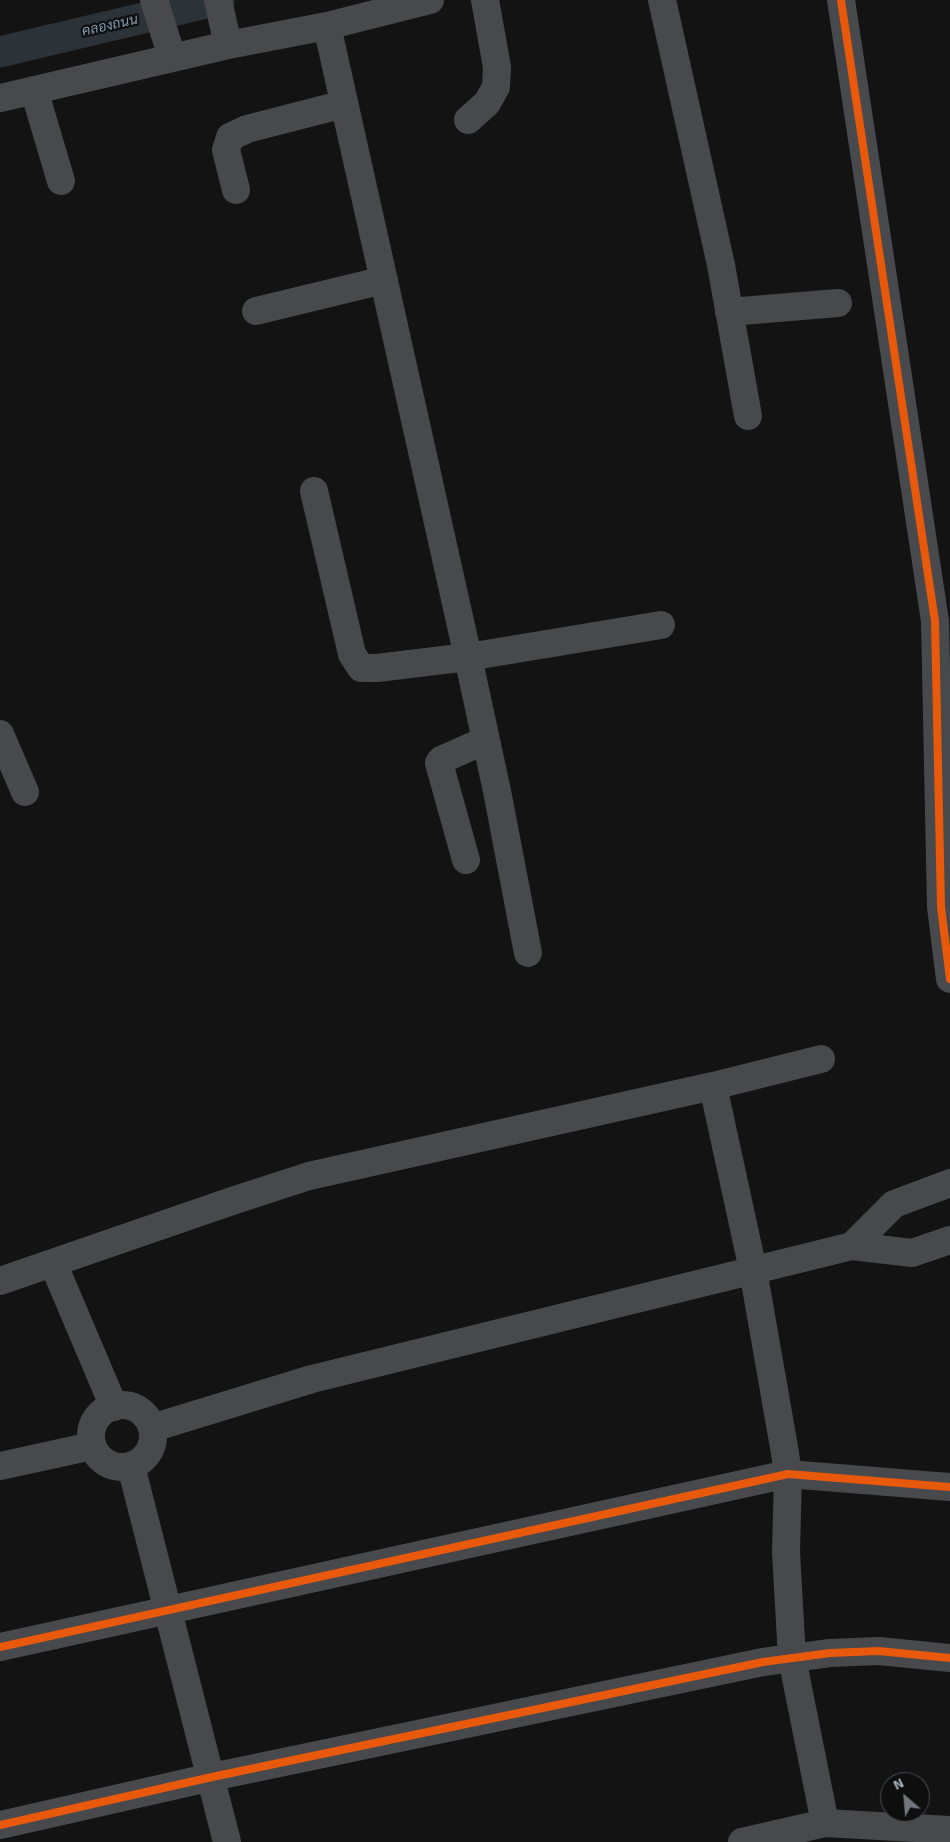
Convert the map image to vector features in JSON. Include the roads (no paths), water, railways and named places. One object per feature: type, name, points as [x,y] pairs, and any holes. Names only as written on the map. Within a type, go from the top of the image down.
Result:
[{"type":"street","points":[[154,0],[171,56]]},
{"type":"street","points":[[0,98],[171,56],[223,23],[327,26],[430,0]]},
{"type":"street","points":[[468,120],[487,103],[496,87],[497,67],[485,0]]},
{"type":"street","points":[[662,0],[719,256],[748,416]]},
{"type":"street","points":[[841,0],[942,621],[940,908],[950,979]]},
{"type":"street","points":[[327,26],[486,740],[528,953]]},
{"type":"street","points":[[34,90],[61,181]]},
{"type":"street","points":[[236,190],[226,150],[230,137],[247,129],[344,104]]},
{"type":"street","points":[[256,311],[384,280]]},
{"type":"street","points":[[729,312],[838,302]]},
{"type":"street","points":[[314,492],[352,654],[361,668],[377,668],[468,657],[661,625]]},
{"type":"street","points":[[0,734],[25,792]]},
{"type":"street","points":[[466,860],[440,763],[441,760],[486,740]]},
{"type":"street","points":[[0,1281],[309,1176],[713,1086],[821,1059]]},
{"type":"street","points":[[713,1086],[753,1270],[786,1453],[788,1474],[786,1552],[792,1658],[825,1823]]},
{"type":"street","points":[[852,1246],[894,1204],[950,1183]]},
{"type":"street","points":[[152,1428],[312,1379],[852,1246],[912,1253],[950,1240]]},
{"type":"street","points":[[53,1263],[114,1406]]},
{"type":"street","points":[[126,1405],[137,1409],[147,1417],[152,1428],[154,1440],[150,1451],[142,1461],[131,1466],[119,1468],[108,1464],[98,1456],[92,1446],[91,1433],[94,1422],[102,1412],[114,1406],[126,1405]]},
{"type":"street","points":[[0,1466],[92,1446]]},
{"type":"street","points":[[131,1466],[228,1842]]},
{"type":"street","points":[[0,1647],[788,1474],[950,1487]]},
{"type":"street","points":[[0,1825],[212,1777],[754,1664],[830,1653],[879,1651],[950,1658]]},
{"type":"street","points":[[742,1842],[825,1823],[950,1830]]},
{"type":"waterway","name":"คลองถนน","points":[[0,52],[219,0]]}]
